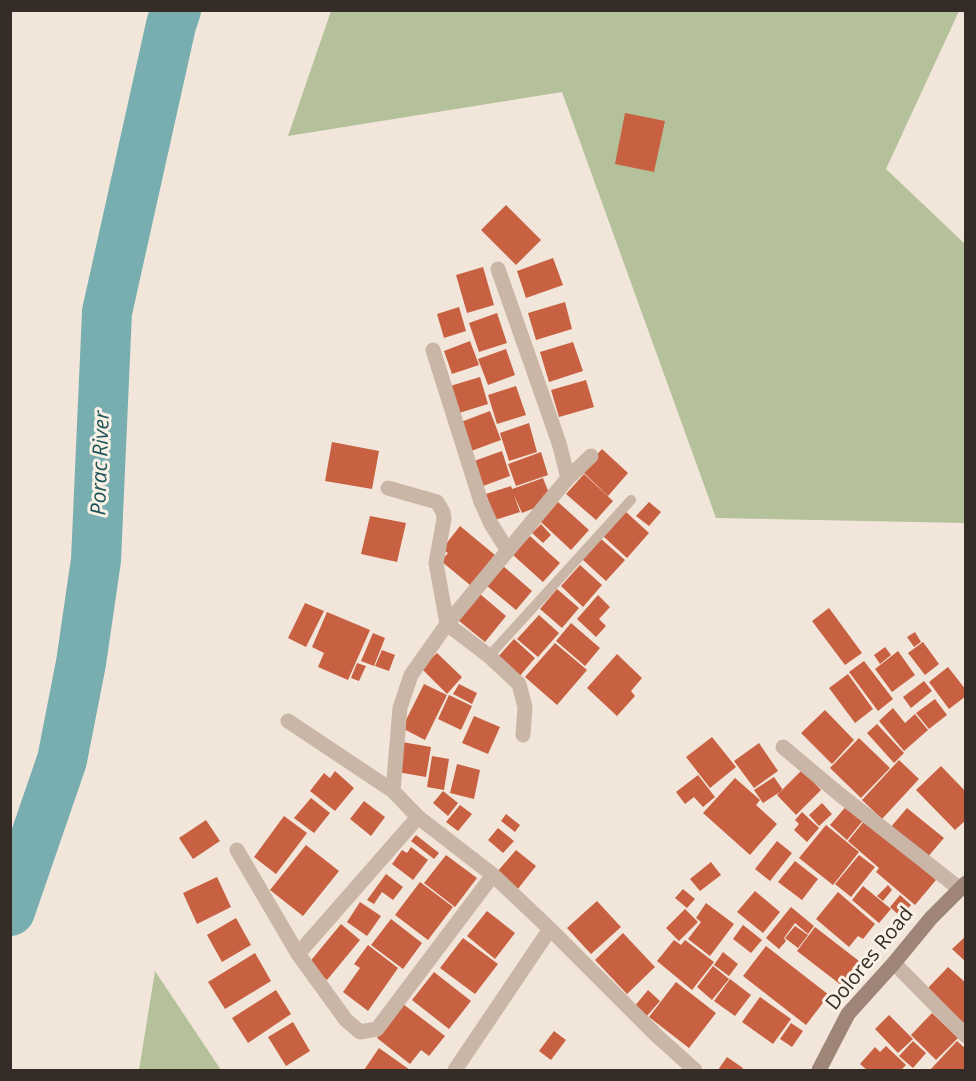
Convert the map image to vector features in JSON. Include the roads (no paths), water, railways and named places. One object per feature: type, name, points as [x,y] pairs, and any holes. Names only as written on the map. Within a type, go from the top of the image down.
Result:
[{"type":"street","points":[[498,269],[559,443],[568,478]]},
{"type":"street","points":[[433,350],[481,502],[508,552]]},
{"type":"street","points":[[393,791],[400,708],[411,675],[447,624],[568,478],[591,456]]},
{"type":"street","points":[[388,488],[436,502],[443,512],[444,519],[436,563],[447,624],[489,656],[519,684],[525,707],[523,735]]},
{"type":"street","points":[[288,721],[393,791],[418,817],[493,875],[695,1071]]},
{"type":"street","points":[[783,747],[839,794],[963,886]]},
{"type":"street","points":[[298,954],[418,817]]},
{"type":"street","points":[[237,850],[298,954],[345,1020],[360,1032],[377,1029],[493,875]]},
{"type":"street","name":"Dolores Road","points":[[819,1071],[848,1014],[931,918],[963,886]]},
{"type":"street","points":[[455,1071],[550,929]]},
{"type":"street","points":[[894,963],[966,1036]]},
{"type":"lane","points":[[489,656],[631,500]]},
{"type":"waterway","name":"Porac River","points":[[10,911],[62,760],[81,663],[96,560],[107,312],[176,10]]}]
